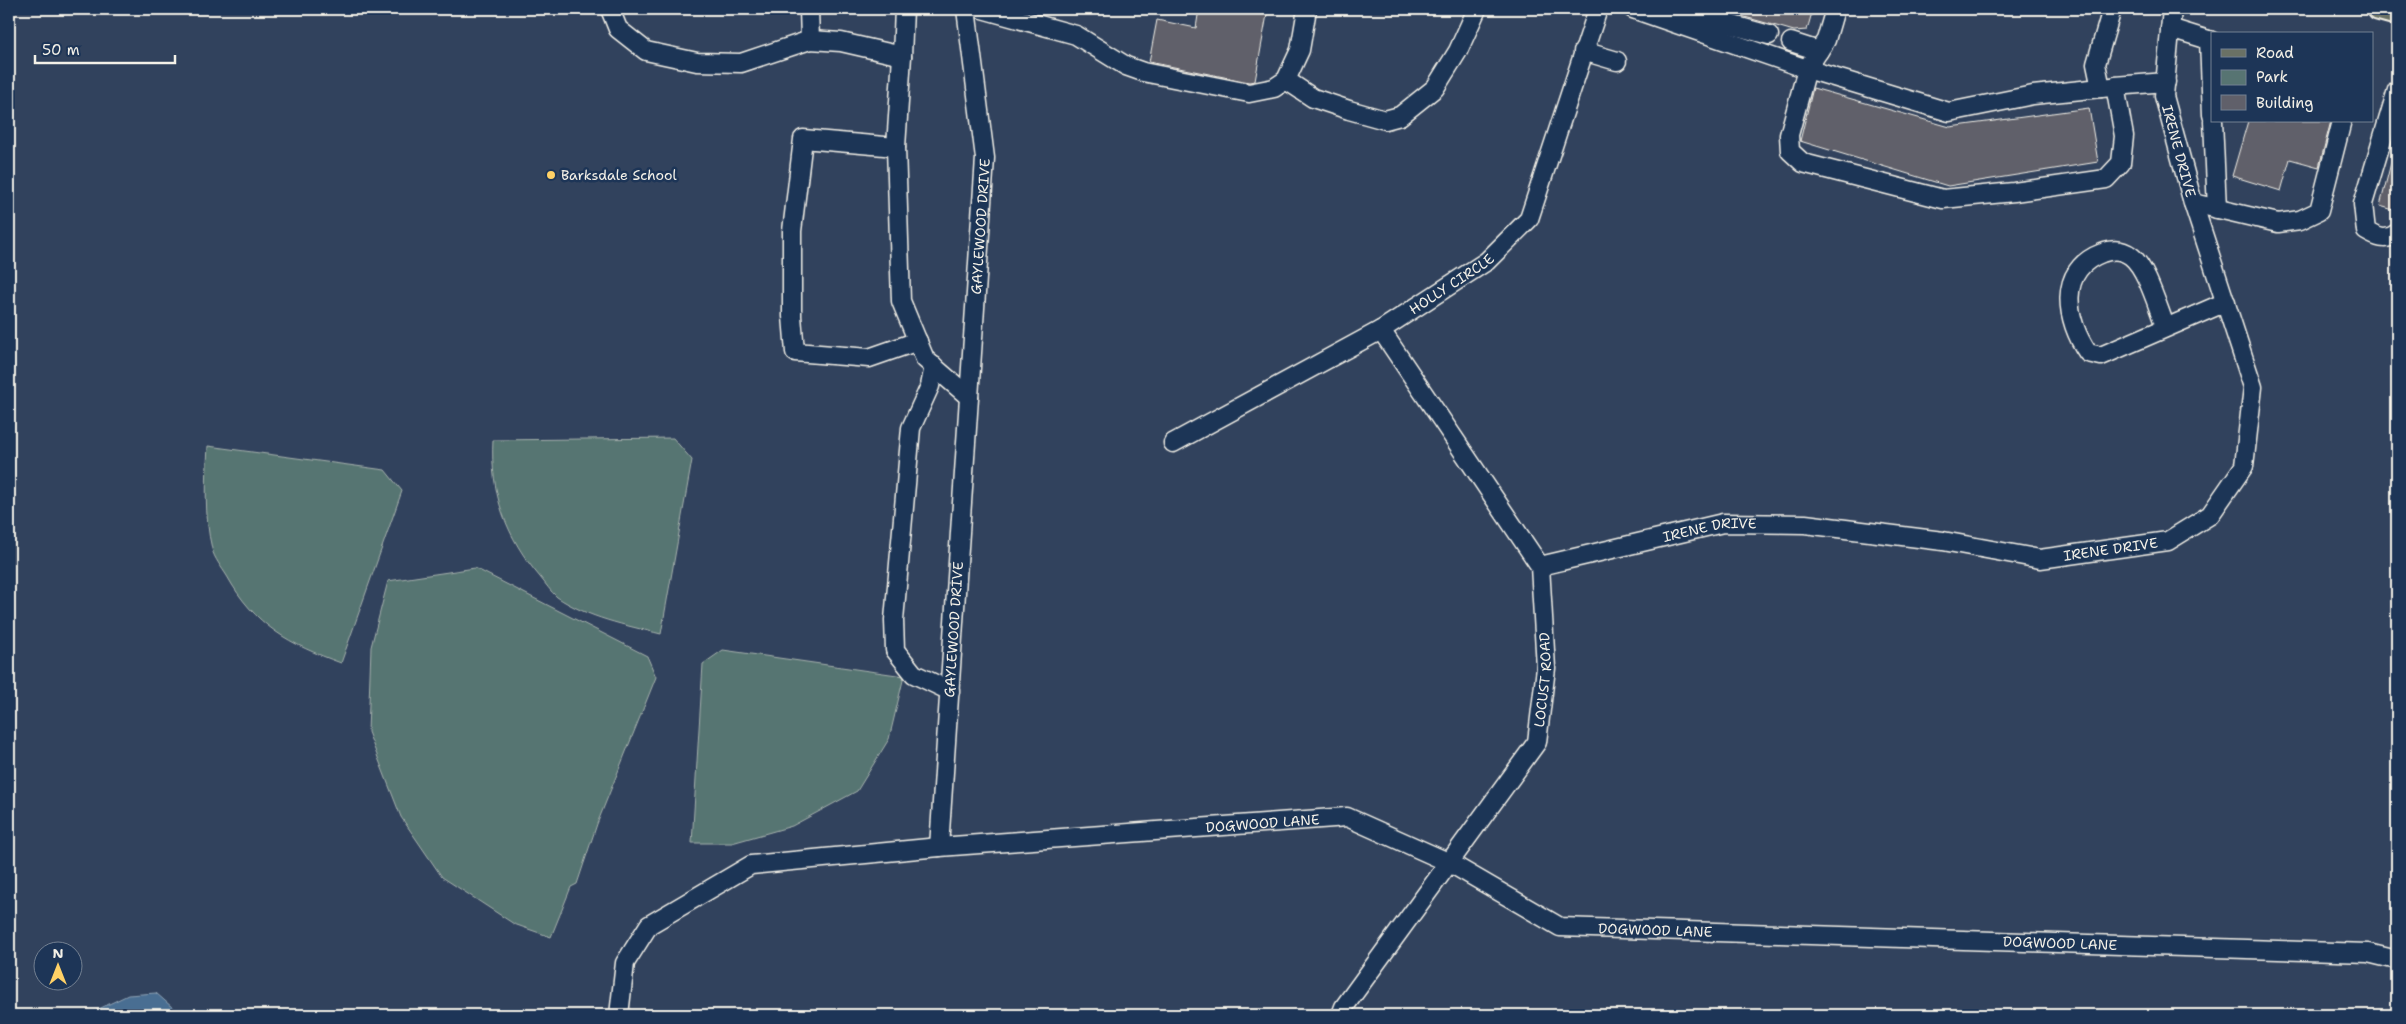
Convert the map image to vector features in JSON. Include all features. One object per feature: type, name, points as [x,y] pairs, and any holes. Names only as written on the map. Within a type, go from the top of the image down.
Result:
[{"type":"main road","points":[[2379,9],[2397,14]]},
{"type":"street","points":[[610,9],[618,29],[646,51],[697,62],[741,63],[810,40],[841,42],[902,56]]},
{"type":"street","points":[[810,9],[810,40]]},
{"type":"street","points":[[904,9],[896,147],[902,301],[925,359],[969,397]]},
{"type":"street","name":"GAYLEWOOD DRIVE","points":[[939,847],[985,158],[966,9]]},
{"type":"street","points":[[982,9],[1076,35],[1126,66],[1143,72],[1250,93],[1274,88],[1286,80],[1296,63],[1300,50],[1307,9]]},
{"type":"street","points":[[1286,80],[1313,98],[1349,110],[1385,120],[1400,116],[1435,88],[1458,51],[1477,9]]},
{"type":"street","points":[[1834,9],[1826,40],[1807,69],[1789,135],[1790,151],[1803,163],[1943,199],[2014,192],[2106,178],[2121,163],[2124,136],[2108,87],[2096,64],[2112,9]]},
{"type":"street","name":"IRENE DRIVE","points":[[1540,566],[1723,523],[1805,524],[1943,541],[2040,559],[2168,541],[2210,515],[2244,466],[2253,387],[2193,203],[2164,96],[2172,9]]},
{"type":"street","name":"HOLLY CIRCLE","points":[[1173,443],[1381,330],[1487,261],[1529,218],[1583,51],[1594,10]]},
{"type":"street","points":[[1649,13],[1807,69],[1950,112],[2033,95],[2166,82]]},
{"type":"street","points":[[1649,13],[1689,13],[1769,35]]},
{"type":"street","points":[[2170,28],[2210,40],[2211,78]]},
{"type":"street","points":[[1792,42],[1818,51]]},
{"type":"street","points":[[1583,51],[1617,61]]},
{"type":"street","points":[[2397,90],[2363,204],[2366,231],[2378,238],[2392,238],[2397,233]]},
{"type":"street","points":[[2213,122],[2217,209]]},
{"type":"street","points":[[2193,203],[2278,222],[2300,220],[2320,211],[2342,122]]},
{"type":"street","points":[[896,147],[803,139],[792,231],[792,316],[795,352],[869,358],[918,341]]},
{"type":"street","points":[[2166,328],[2140,266],[2131,256],[2119,250],[2105,251],[2093,256],[2077,270],[2071,287],[2069,306],[2076,336],[2088,353],[2101,356],[2166,328],[2226,302]]},
{"type":"street","points":[[1381,330],[1540,566]]},
{"type":"street","points":[[934,366],[930,386],[911,428],[894,620],[896,650],[914,674],[950,692]]},
{"type":"street","name":"LOCUST ROAD","points":[[1341,1015],[1344,1007],[1537,742],[1546,668],[1540,566]]},
{"type":"street","name":"DOGWOOD LANE","points":[[939,847],[1347,817],[1450,863],[1560,927],[2368,953],[2397,960]]},
{"type":"street","points":[[619,1015],[625,963],[649,925],[751,865],[939,847]]},
{"type":"green space","points":[[673,438],[692,460],[661,634],[594,616],[557,597],[528,562],[509,530],[494,478],[493,440]]},
{"type":"green space","points":[[208,446],[385,470],[402,491],[341,663],[305,648],[275,631],[249,608],[218,563],[214,556],[209,536],[206,485]]},
{"type":"green space","points":[[475,568],[647,656],[656,677],[597,824],[577,884],[571,887],[551,937],[514,924],[442,877],[401,817],[368,732],[371,647],[388,581]]},
{"type":"green space","points":[[723,650],[904,676],[889,739],[857,791],[792,826],[732,843],[692,843],[703,664]]},
{"type":"water","points":[[156,993],[181,1015],[86,1015],[128,995]]},
{"type":"building","points":[[1199,9],[1268,9],[1255,81],[1249,82],[1149,62],[1157,20],[1196,28]]},
{"type":"building","points":[[1731,9],[1813,9],[1807,30],[1794,31],[1731,13]]},
{"type":"building","points":[[1813,88],[1950,127],[2089,108],[2098,162],[1948,186],[1800,141]]},
{"type":"building","points":[[2248,122],[2331,122],[2319,167],[2290,159],[2281,191],[2232,176]]},
{"type":"building","points":[[2392,159],[2397,160],[2397,211],[2380,206]]},
{"type":"place","name":"Barksdale School","points":[[551,175]]}]
